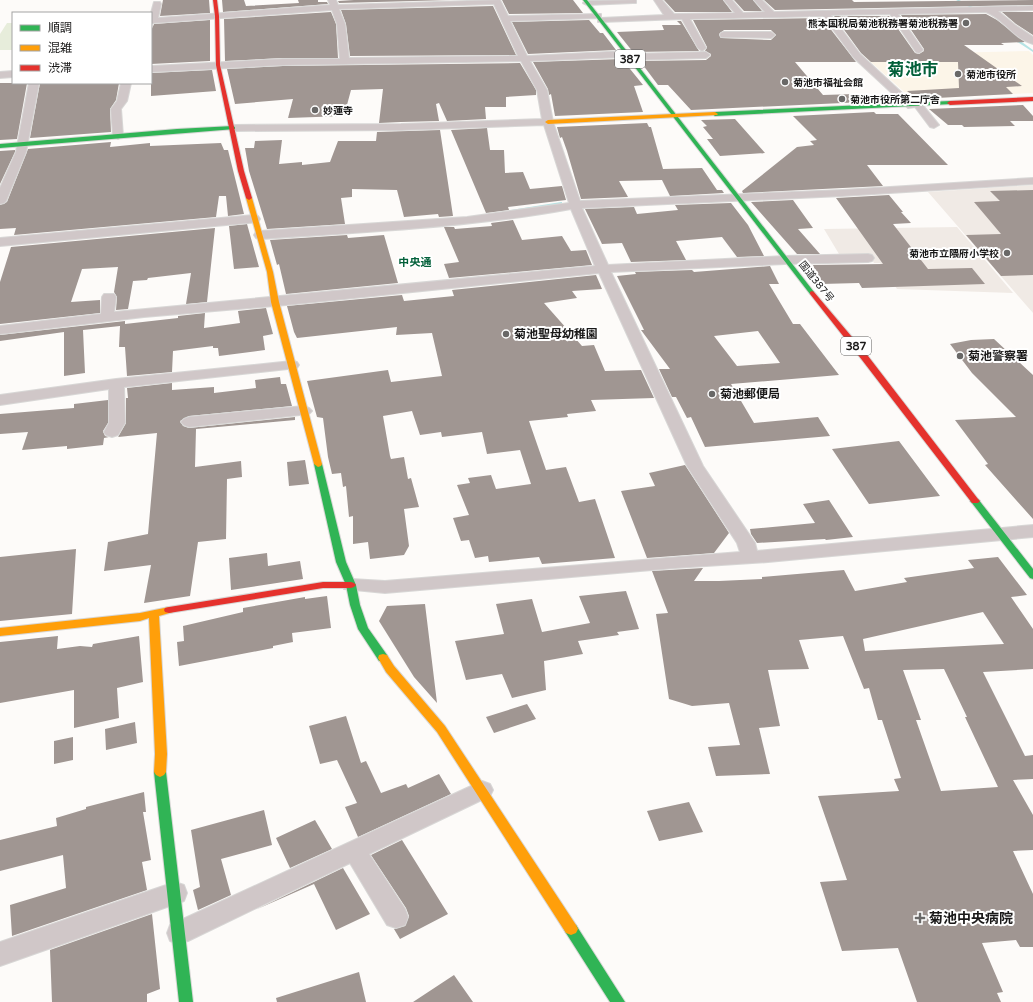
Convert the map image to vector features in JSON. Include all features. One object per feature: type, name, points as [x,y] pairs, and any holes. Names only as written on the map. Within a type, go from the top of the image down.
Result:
[{"type":"main road","points":[[215,0],[217,16],[218,65],[241,171],[260,235],[275,302],[304,411],[341,562],[351,585],[355,605],[363,629],[390,669],[441,729],[482,790],[618,1002]]},
{"type":"main road","name":"国道387号","points":[[586,1],[785,260],[866,358],[1033,576]]},
{"type":"main road","points":[[548,122],[915,106],[1033,99]]},
{"type":"main road","points":[[0,146],[212,128],[232,128]]},
{"type":"main road","points":[[0,632],[154,614],[182,607],[323,585],[351,585]]},
{"type":"main road","points":[[154,614],[162,754],[159,767],[175,893],[186,1002]]},
{"type":"street","points":[[658,0],[667,14],[672,17]]},
{"type":"street","points":[[728,0],[741,15],[764,25],[776,43]]},
{"type":"street","points":[[758,0],[772,15],[1033,8]]},
{"type":"street","points":[[962,0],[980,8],[991,10],[1033,41]]},
{"type":"street","points":[[157,4],[154,21],[333,4],[497,1],[524,59],[542,90],[548,122],[575,205],[603,269],[695,466],[746,544],[750,557]]},
{"type":"street","points":[[586,1],[633,1]]},
{"type":"street","points":[[333,4],[341,24],[345,61]]},
{"type":"street","points":[[839,4],[848,13]]},
{"type":"street","points":[[914,4],[922,11]]},
{"type":"street","points":[[892,12],[919,50]]},
{"type":"street","points":[[826,14],[857,56],[915,106],[934,125]]},
{"type":"street","points":[[719,25],[741,15]]},
{"type":"street","points":[[764,25],[772,15]]},
{"type":"street","points":[[152,68],[345,61],[628,56],[704,52],[684,16]]},
{"type":"street","points":[[505,19],[684,16],[719,25],[764,25]]},
{"type":"street","points":[[719,25],[730,46]]},
{"type":"street","points":[[0,75],[12,74]]},
{"type":"street","points":[[0,201],[21,152],[34,84]]},
{"type":"street","points":[[118,136],[116,110],[122,101],[126,84]]},
{"type":"street","points":[[232,128],[379,128],[548,122]]},
{"type":"street","points":[[260,235],[467,221],[537,212],[575,205],[1033,182]]},
{"type":"street","points":[[0,242],[254,219]]},
{"type":"street","points":[[0,330],[104,317],[275,302],[603,269],[785,260],[868,258]]},
{"type":"street","points":[[104,317],[109,297]]},
{"type":"street","points":[[0,400],[116,383],[292,365]]},
{"type":"street","points":[[112,432],[117,423],[116,383]]},
{"type":"street","points":[[190,422],[304,411]]},
{"type":"street","points":[[351,585],[385,587],[668,562],[750,557],[1033,531]]},
{"type":"street","points":[[179,933],[482,790]]},
{"type":"street","points":[[354,850],[396,916]]},
{"type":"street","points":[[0,954],[175,893]]},
{"type":"shaded area","name":"菊池市役所","points":[[1029,51],[1033,55],[1033,93],[912,99],[863,55]]},
{"type":"shaded area","name":"菊池市立隈府小学校","points":[[1033,185],[1033,313],[928,192]]},
{"type":"shaded area","points":[[957,227],[1013,293],[897,289],[880,263],[874,263],[868,254],[839,254],[824,229]]},
{"type":"green space","points":[[7,23],[12,23],[12,50],[0,50],[0,34]]},
{"type":"building","points":[[163,0],[209,0],[210,13],[160,16]]},
{"type":"building","points":[[222,0],[244,0],[246,6],[299,3],[298,0],[318,0],[318,2],[327,2],[328,4],[223,12]]},
{"type":"building","points":[[451,0],[339,3],[338,1]]},
{"type":"building","points":[[502,0],[573,0],[583,13],[509,14]]},
{"type":"building","points":[[664,0],[723,0],[732,12],[675,12]]},
{"type":"building","points":[[734,0],[753,0],[762,11],[744,11]]},
{"type":"building","points":[[764,0],[852,0],[854,2],[1033,0],[1033,5],[775,10]]},
{"type":"building","points":[[493,6],[516,55],[350,56],[346,24],[341,10]]},
{"type":"building","points":[[331,12],[336,24],[338,58],[283,58],[225,61],[224,19]]},
{"type":"building","points":[[1002,12],[1033,12],[1033,35],[1016,24]]},
{"type":"building","points":[[986,14],[997,20],[1025,42],[1001,43],[1004,45],[964,45],[1022,86],[1006,87],[1013,94],[917,99],[907,91],[959,88],[958,62],[871,62],[861,53],[834,16],[889,16],[915,53],[919,54],[924,51],[924,49],[901,15]]},
{"type":"building","points":[[822,18],[856,62],[795,62],[823,95],[856,94],[864,102],[691,110],[668,85],[658,85],[640,61],[706,60],[711,56],[711,54],[705,51],[707,47],[693,20]],"holes":[[[724,30],[771,30],[776,35],[771,40],[721,38],[719,34]]]},
{"type":"building","points":[[210,20],[210,61],[152,64],[152,29],[154,24]]},
{"type":"building","points":[[589,20],[600,33],[603,33],[616,50],[528,54],[512,22]]},
{"type":"building","points":[[677,21],[681,21],[699,51],[633,52],[617,32],[664,30],[662,25],[681,25]]},
{"type":"building","points":[[622,59],[643,85],[634,86],[643,112],[555,116],[551,94],[549,95],[548,89],[533,62]]},
{"type":"building","points":[[520,63],[536,90],[536,95],[506,97],[506,107],[485,107],[486,119],[447,121],[439,103],[436,104],[439,121],[379,123],[383,89],[351,90],[344,116],[288,118],[293,99],[235,104],[227,69],[283,66]]},
{"type":"building","points":[[212,70],[216,91],[151,96],[152,73]]},
{"type":"building","points":[[0,83],[27,84],[17,139],[0,140]]},
{"type":"building","points":[[40,84],[119,84],[116,100],[110,109],[111,132],[30,138]]},
{"type":"building","points":[[1023,105],[1033,116],[1033,121],[1010,121],[1015,126],[964,127],[962,125],[948,125],[929,109]]},
{"type":"building","points":[[874,112],[876,114],[898,114],[948,165],[867,165],[883,186],[743,193],[742,191],[797,147],[814,145],[810,141],[817,140],[793,116]]},
{"type":"building","points":[[735,119],[765,153],[720,156],[707,139],[713,139],[703,127],[707,126],[701,120]]},
{"type":"building","points":[[647,123],[649,127],[651,127],[663,169],[702,168],[717,190],[722,190],[724,193],[670,196],[662,180],[619,181],[628,197],[581,199],[567,151],[562,137],[560,138],[557,127]]},
{"type":"building","points":[[487,128],[490,150],[504,150],[505,173],[523,172],[530,189],[562,186],[566,200],[508,207],[509,210],[486,213],[451,130]]},
{"type":"building","points":[[440,130],[453,216],[439,217],[438,214],[404,217],[397,190],[352,189],[352,197],[341,198],[345,224],[267,229],[249,171],[245,148],[254,148],[255,141],[282,140],[279,164],[302,162],[302,165],[330,162],[338,141],[376,141],[377,132]]},
{"type":"building","points":[[111,142],[110,147],[150,143],[150,146],[221,143],[224,150],[228,150],[244,214],[228,216],[226,196],[219,196],[216,217],[14,235],[16,228],[0,229],[0,205],[7,202],[28,149]]},
{"type":"building","points":[[15,150],[15,152],[0,184],[0,151]]},
{"type":"building","points":[[1033,190],[1033,275],[1001,276],[966,235],[1001,234],[974,202],[1000,201],[990,191]]},
{"type":"building","points":[[889,195],[911,223],[893,224],[928,269],[972,268],[985,284],[862,288],[859,283],[821,284],[813,265],[883,264],[836,198]]},
{"type":"building","points":[[793,200],[813,228],[798,229],[820,254],[797,254],[751,202]]},
{"type":"building","points":[[731,203],[748,225],[764,256],[737,257],[722,237],[676,241],[686,260],[631,262],[622,243],[602,244],[585,209],[634,207],[637,214],[678,210],[675,205]]},
{"type":"building","points":[[513,220],[522,240],[562,236],[571,251],[586,250],[592,265],[449,278],[444,264],[459,262],[444,227],[454,227],[455,229],[492,226],[491,223]]},
{"type":"building","points":[[247,224],[259,267],[234,269],[229,226]]},
{"type":"building","points":[[215,228],[207,302],[186,304],[191,273],[133,281],[128,309],[116,310],[117,297],[114,292],[118,267],[82,269],[71,302],[100,300],[100,313],[0,324],[0,282],[11,247]]},
{"type":"building","points":[[347,235],[348,238],[384,235],[398,283],[286,294],[279,264],[277,265],[270,240]]},
{"type":"building","points":[[770,266],[779,284],[769,284],[793,324],[800,324],[839,375],[731,384],[754,423],[818,417],[830,436],[705,447],[691,417],[687,418],[676,397],[672,397],[659,369],[670,369],[641,330],[644,330],[617,276],[636,274],[635,272],[692,270],[694,272]],"holes":[[[758,331],[780,363],[737,366],[714,336]]]},
{"type":"building","points":[[596,275],[602,289],[572,291],[577,298],[544,303],[582,346],[594,345],[605,371],[641,370],[654,398],[591,400],[596,411],[567,414],[568,417],[529,421],[546,470],[566,467],[579,502],[595,499],[615,558],[542,564],[539,557],[489,562],[488,556],[475,558],[469,540],[461,541],[453,518],[469,515],[457,485],[470,483],[468,478],[491,475],[496,489],[531,484],[520,450],[487,454],[482,432],[442,437],[441,432],[420,435],[412,411],[383,416],[391,459],[404,457],[408,479],[411,478],[419,507],[404,509],[409,546],[404,555],[370,559],[368,542],[353,544],[353,516],[349,517],[346,486],[343,487],[341,473],[332,474],[328,457],[323,418],[317,417],[307,381],[388,370],[391,382],[442,376],[432,333],[396,335],[397,327],[297,338],[287,306],[402,295],[404,301],[454,296],[452,290]]},
{"type":"building","points":[[266,308],[273,334],[263,336],[265,350],[219,356],[218,348],[213,348],[213,346],[173,351],[172,372],[127,376],[125,347],[119,347],[120,326],[83,330],[85,373],[64,376],[64,332],[0,341],[0,335],[125,321],[125,324],[178,318],[178,316],[205,313],[204,328],[240,323],[238,311]]},
{"type":"building","points":[[994,339],[1033,375],[1033,519],[985,465],[988,464],[955,420],[1016,417],[972,373],[950,344],[971,340]]},
{"type":"building","points":[[280,377],[281,384],[286,384],[292,406],[189,416],[180,421],[183,426],[189,428],[295,417],[295,420],[196,429],[195,467],[241,461],[242,477],[227,479],[226,539],[198,542],[190,596],[144,603],[151,565],[104,571],[108,542],[148,534],[157,433],[118,437],[126,423],[126,398],[128,398],[127,388],[172,383],[172,390],[214,387],[214,393],[256,388],[255,380]]},
{"type":"building","points":[[108,400],[108,423],[103,431],[105,436],[109,437],[104,438],[103,445],[67,449],[67,446],[22,450],[28,432],[0,434],[0,414],[74,408],[74,404]]},
{"type":"building","points":[[899,441],[940,496],[869,504],[832,449]]},
{"type":"building","points":[[305,460],[309,484],[289,486],[287,462]]},
{"type":"building","points":[[685,465],[729,533],[714,553],[647,558],[621,491],[655,486],[649,473]]},
{"type":"building","points":[[829,500],[853,537],[826,540],[757,543],[751,534],[750,529],[815,523],[803,504]]},
{"type":"building","points":[[76,549],[72,614],[0,621],[0,557]]},
{"type":"building","points":[[267,553],[268,566],[300,561],[303,579],[231,590],[229,558]]},
{"type":"building","points":[[998,557],[1027,595],[1011,597],[1033,629],[1033,669],[983,672],[1025,756],[1033,755],[1033,779],[1013,780],[1033,815],[1033,850],[1013,851],[1033,894],[1033,947],[1020,947],[1016,940],[982,943],[1003,992],[997,993],[1001,1002],[917,1002],[898,948],[842,951],[820,882],[847,880],[818,796],[899,791],[894,779],[901,778],[882,720],[878,720],[869,688],[864,689],[843,636],[799,640],[809,669],[768,670],[780,726],[759,728],[770,774],[716,776],[708,747],[740,745],[729,703],[692,706],[669,699],[656,614],[668,613],[652,571],[703,568],[694,581],[719,581],[762,579],[762,577],[844,570],[855,591],[907,582],[904,578],[974,568],[968,560]],"holes":[[[983,612],[1004,644],[865,651],[863,639]],[[944,669],[967,717],[965,717],[998,787],[941,791],[916,720],[921,720],[903,670]]]},
{"type":"building","points":[[626,591],[639,629],[617,632],[619,635],[578,641],[583,654],[544,661],[546,690],[512,698],[502,674],[466,680],[455,641],[504,634],[496,604],[532,599],[542,632],[590,623],[579,596]]},
{"type":"building","points":[[327,596],[331,628],[292,633],[293,642],[273,646],[273,648],[179,666],[177,642],[184,641],[183,626],[243,612],[243,608],[305,597],[305,599]]},
{"type":"building","points":[[425,604],[437,703],[414,677],[379,621],[387,606]]},
{"type":"building","points":[[58,636],[57,649],[80,646],[92,647],[93,644],[139,636],[143,682],[117,688],[119,718],[74,728],[74,690],[0,703],[0,642]]},
{"type":"building","points":[[527,704],[536,719],[494,733],[486,717]]},
{"type":"building","points":[[346,716],[361,763],[366,761],[381,793],[406,784],[408,788],[439,774],[451,794],[358,837],[345,807],[357,803],[337,760],[320,764],[309,726]]},
{"type":"building","points":[[135,722],[137,743],[106,750],[105,729]]},
{"type":"building","points":[[73,737],[73,760],[54,764],[54,741]]},
{"type":"building","points":[[144,792],[146,812],[143,812],[151,860],[142,862],[147,890],[12,936],[10,905],[66,888],[63,855],[0,871],[0,840],[57,826],[56,818],[86,809],[86,807]]},
{"type":"building","points":[[689,802],[703,832],[659,841],[647,811]]},
{"type":"building","points":[[264,810],[272,845],[221,859],[231,895],[198,910],[193,890],[200,887],[191,830]]},
{"type":"building","points":[[315,820],[332,849],[290,868],[276,838]]},
{"type":"building","points":[[402,840],[448,914],[400,939],[394,929],[405,926],[409,916],[406,908],[371,855]]},
{"type":"building","points":[[343,868],[370,914],[336,930],[314,884],[255,910]]},
{"type":"building","points":[[152,914],[160,989],[147,994],[147,1002],[52,1002],[50,950]]},
{"type":"building","points":[[359,972],[366,1002],[277,1002],[276,998]]},
{"type":"building","points":[[454,975],[473,1002],[413,1002]]},
{"type":"waterway","points":[[957,0],[974,8]]},
{"type":"waterway","points":[[1014,38],[1033,51]]},
{"type":"waterway","points":[[511,211],[561,203]]},
{"type":"traffic: fast","points":[[585,0],[812,293]]},
{"type":"traffic: fast","points":[[715,114],[950,103]]},
{"type":"traffic: fast","points":[[0,146],[177,131],[233,128]]},
{"type":"traffic: fast","points":[[318,464],[341,562],[351,585],[355,605],[363,629],[383,658]]},
{"type":"traffic: fast","points":[[975,501],[1033,576]]},
{"type":"traffic: fast","points":[[160,772],[186,1002]]},
{"type":"traffic: fast","points":[[571,929],[618,1002]]},
{"type":"traffic: slow","points":[[548,122],[715,114]]},
{"type":"traffic: slow","points":[[249,198],[270,272],[275,302],[318,464]]},
{"type":"traffic: slow","points":[[0,632],[140,617],[169,610]]},
{"type":"traffic: slow","points":[[154,614],[161,754],[160,772]]},
{"type":"traffic: slow","points":[[383,658],[390,669],[441,729],[571,929]]},
{"type":"traffic: jam","points":[[215,0],[217,16],[218,65],[241,171],[249,198]]},
{"type":"traffic: jam","points":[[950,103],[1033,99]]},
{"type":"traffic: jam","points":[[812,293],[865,358],[975,501]]},
{"type":"traffic: jam","points":[[169,610],[323,585],[351,585]]},
{"type":"place","name":"熊本国税局菊池税務署菊池税務署","points":[[966,23]]},
{"type":"place","name":"菊池市役所","points":[[958,74]]},
{"type":"place","name":"菊池市福祉会館","points":[[785,82]]},
{"type":"place","name":"菊池市役所第二庁舎","points":[[842,99]]},
{"type":"place","name":"妙蓮寺","points":[[315,110]]},
{"type":"place","name":"菊池市立隈府小学校","points":[[1007,253]]},
{"type":"place","name":"菊池聖母幼稚園","points":[[506,334]]},
{"type":"place","name":"菊池警察署","points":[[960,356]]},
{"type":"place","name":"菊池郵便局","points":[[712,394]]},
{"type":"place","name":"菊池中央病院","points":[[920,918]]},
{"type":"district","name":"菊池市","points":[[913,69]]},
{"type":"district","name":"中央通","points":[[415,262]]}]
